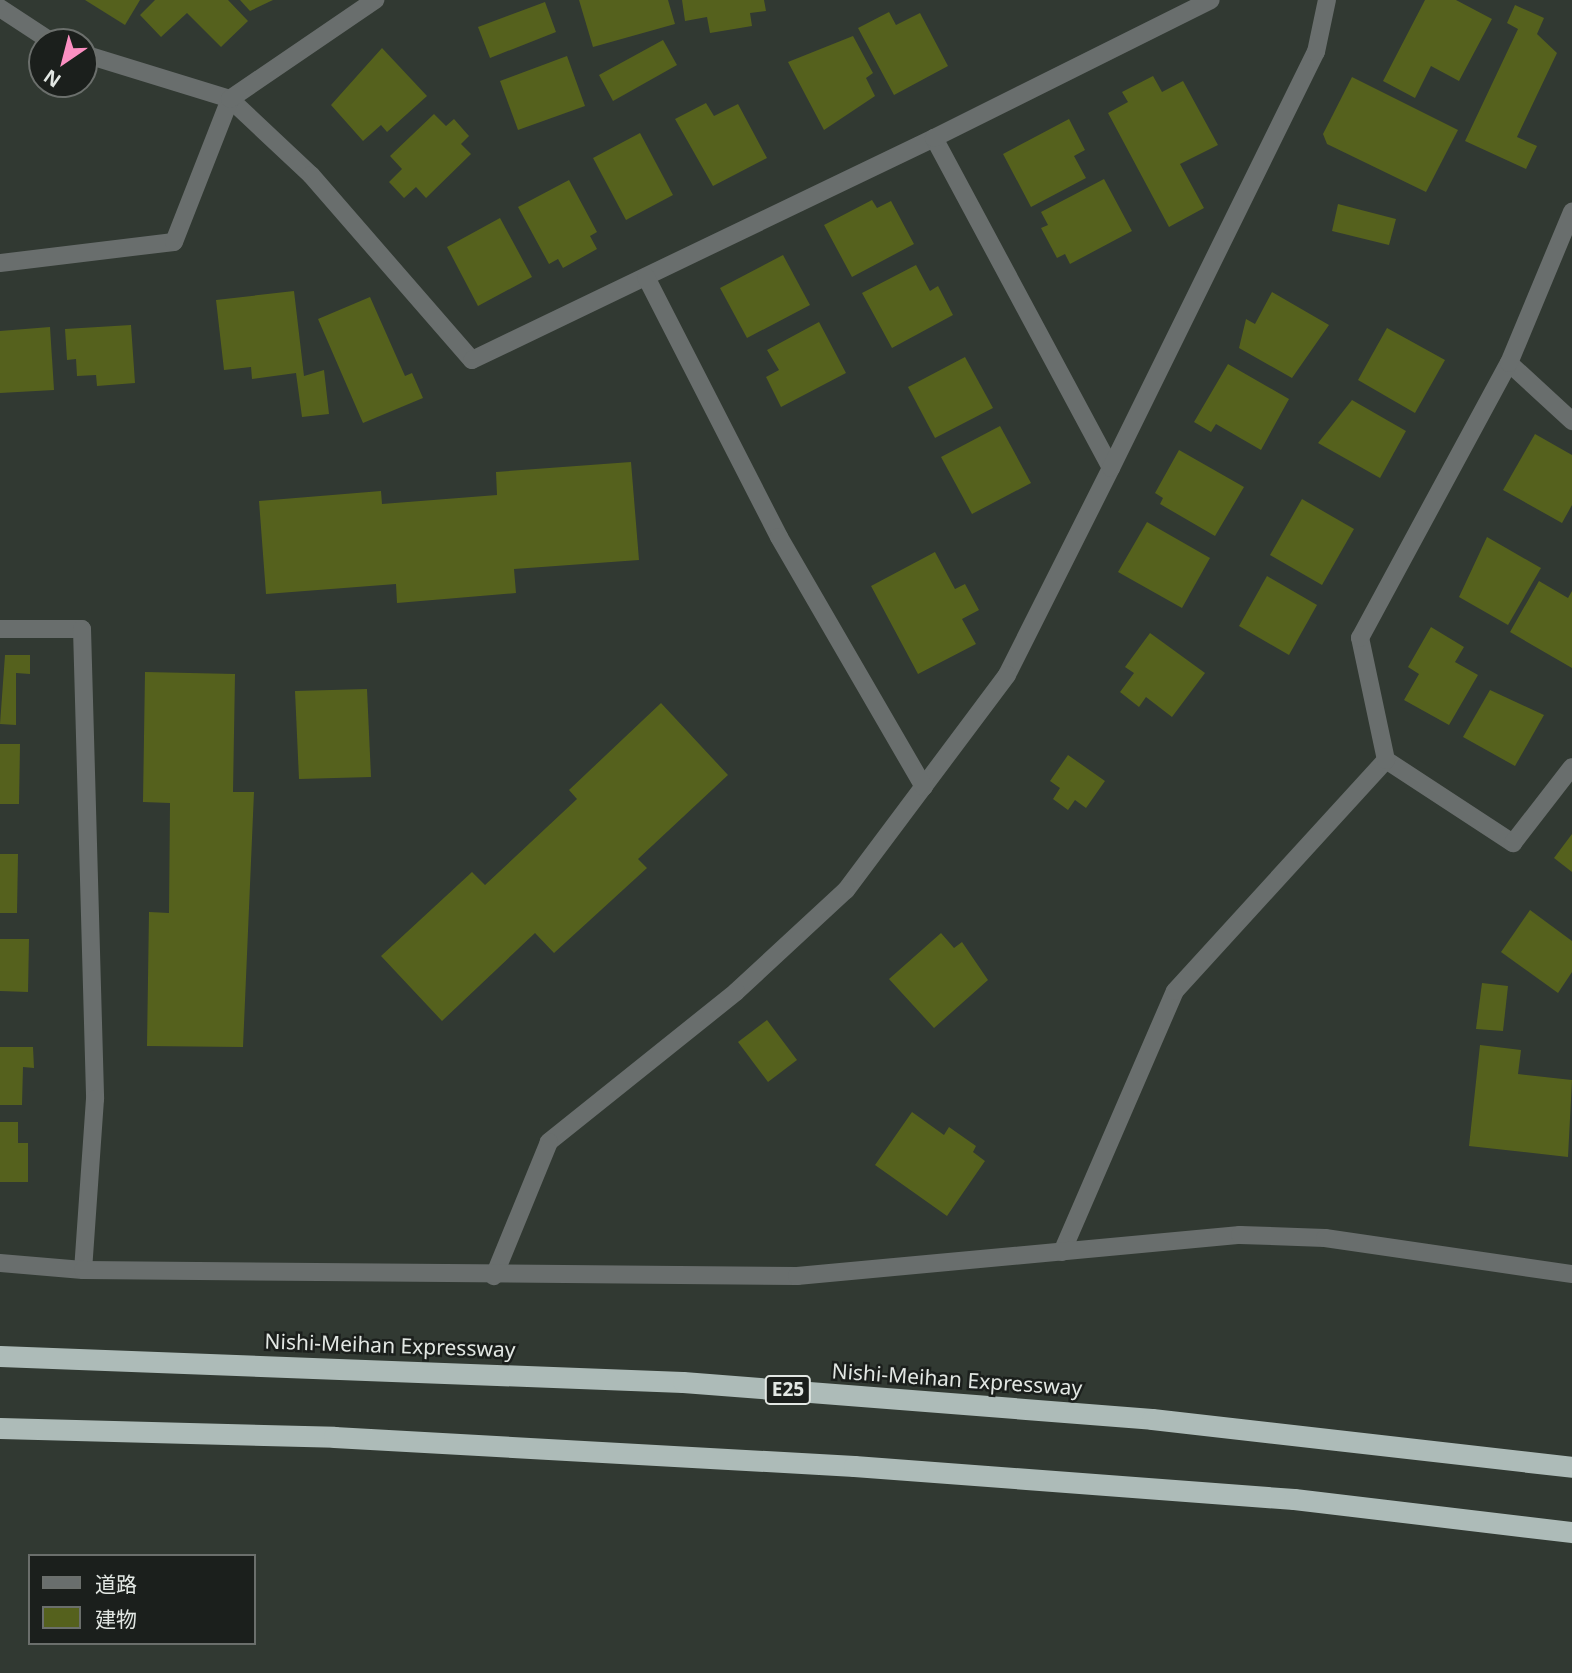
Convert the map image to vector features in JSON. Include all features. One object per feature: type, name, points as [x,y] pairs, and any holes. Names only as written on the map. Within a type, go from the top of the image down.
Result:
[{"type":"highway","name":"Nishi-Meihan Expressway","points":[[0,1356],[683,1382],[1152,1419],[1572,1467]]},
{"type":"highway","points":[[0,1428],[334,1437],[854,1466],[1294,1499],[1572,1532]]},
{"type":"street","points":[[0,263],[174,242],[230,99],[374,0]]},
{"type":"street","points":[[98,58],[230,99],[312,175],[472,360],[934,138],[1211,0]]},
{"type":"street","points":[[494,1276],[549,1142],[736,992],[846,890],[1007,675],[1316,52],[1327,0]]},
{"type":"street","points":[[0,8],[31,28]]},
{"type":"street","points":[[934,138],[1111,468]]},
{"type":"street","points":[[1572,212],[1509,363],[1360,638],[1386,760],[1513,843],[1572,767]]},
{"type":"street","points":[[646,277],[779,537],[924,787]]},
{"type":"street","points":[[1509,363],[1572,421]]},
{"type":"street","points":[[0,629],[82,629],[95,1098],[83,1270]]},
{"type":"street","points":[[1062,1252],[1175,991],[1386,760]]},
{"type":"street","points":[[0,1263],[83,1270],[494,1276],[797,1276],[1240,1235],[1288,1237],[1572,1274]]},
{"type":"building","points":[[85,0],[140,0],[125,25]]},
{"type":"building","points":[[155,0],[228,0],[248,21],[221,47],[187,13],[161,37],[140,15]]},
{"type":"building","points":[[240,0],[273,0],[250,11]]},
{"type":"building","points":[[579,0],[668,0],[675,24],[593,47]]},
{"type":"building","points":[[682,0],[764,0],[766,11],[750,13],[752,26],[710,33],[707,17],[685,21]]},
{"type":"building","points":[[1425,0],[1456,0],[1492,19],[1459,81],[1431,66],[1415,98],[1383,81]]},
{"type":"building","points":[[545,2],[556,32],[490,58],[478,27]]},
{"type":"building","points":[[1515,5],[1544,18],[1537,34],[1557,53],[1517,137],[1537,146],[1526,169],[1465,141],[1518,29],[1507,23]]},
{"type":"building","points":[[889,12],[896,25],[920,13],[948,66],[894,95],[858,28]]},
{"type":"building","points":[[853,36],[873,73],[866,78],[875,96],[824,130],[788,62]]},
{"type":"building","points":[[663,40],[677,65],[613,101],[599,75]]},
{"type":"building","points":[[382,48],[427,96],[387,132],[381,125],[363,141],[331,105]]},
{"type":"building","points":[[567,56],[585,106],[518,130],[500,81]]},
{"type":"building","points":[[1153,76],[1162,92],[1183,81],[1218,145],[1180,164],[1204,208],[1169,227],[1108,113],[1128,102],[1122,92]]},
{"type":"building","points":[[1352,77],[1458,130],[1426,192],[1327,144],[1323,134]]},
{"type":"building","points":[[706,103],[714,116],[738,104],[767,158],[713,186],[675,119]]},
{"type":"building","points":[[434,114],[446,126],[454,119],[469,136],[461,144],[471,154],[426,198],[416,187],[404,198],[389,182],[402,169],[390,156]]},
{"type":"building","points":[[1069,119],[1085,150],[1074,156],[1086,178],[1031,207],[1003,154]]},
{"type":"building","points":[[640,133],[673,195],[626,220],[593,158]]},
{"type":"building","points":[[1104,179],[1132,231],[1070,264],[1065,254],[1057,258],[1041,228],[1048,225],[1041,212]]},
{"type":"building","points":[[569,180],[597,232],[590,236],[597,249],[563,268],[558,259],[549,264],[518,207]]},
{"type":"building","points":[[872,200],[877,208],[891,201],[914,244],[852,277],[824,225]]},
{"type":"building","points":[[1338,204],[1396,219],[1389,245],[1332,231]]},
{"type":"building","points":[[500,218],[532,277],[478,306],[447,247]]},
{"type":"building","points":[[783,255],[810,305],[747,338],[720,288]]},
{"type":"building","points":[[916,265],[930,291],[938,286],[953,315],[892,348],[862,293]]},
{"type":"building","points":[[294,291],[304,376],[324,370],[329,414],[302,417],[296,373],[252,379],[251,367],[224,370],[216,300]]},
{"type":"building","points":[[1272,292],[1329,325],[1292,378],[1239,348],[1246,319],[1255,324]]},
{"type":"building","points":[[370,297],[405,376],[412,373],[423,398],[363,423],[318,319]]},
{"type":"building","points":[[819,322],[846,373],[781,407],[766,377],[779,370],[767,350]]},
{"type":"building","points":[[131,325],[135,383],[97,386],[96,375],[77,376],[76,359],[67,360],[65,329]]},
{"type":"building","points":[[50,327],[54,390],[0,393],[0,331]]},
{"type":"building","points":[[1387,328],[1445,360],[1415,413],[1358,380]]},
{"type":"building","points":[[965,357],[993,408],[935,438],[908,387]]},
{"type":"building","points":[[1228,364],[1289,399],[1261,450],[1216,424],[1211,432],[1194,422]]},
{"type":"building","points":[[1352,400],[1406,431],[1380,478],[1318,443]]},
{"type":"building","points":[[1000,426],[1031,483],[972,514],[941,457]]},
{"type":"building","points":[[1535,434],[1572,455],[1572,505],[1562,523],[1503,490]]},
{"type":"building","points":[[1179,450],[1244,487],[1215,536],[1160,504],[1163,498],[1155,493]]},
{"type":"building","points":[[631,462],[639,560],[514,569],[516,593],[397,603],[396,584],[266,594],[259,501],[381,491],[382,504],[497,495],[496,472]]},
{"type":"building","points":[[1302,499],[1354,529],[1322,585],[1270,555]]},
{"type":"building","points":[[1147,522],[1210,558],[1182,608],[1118,572]]},
{"type":"building","points":[[1487,537],[1541,568],[1508,625],[1459,597]]},
{"type":"building","points":[[935,552],[955,589],[965,584],[979,610],[962,619],[976,644],[918,674],[871,586]]},
{"type":"building","points":[[1267,576],[1317,605],[1289,655],[1239,626]]},
{"type":"building","points":[[1539,581],[1568,598],[1572,591],[1572,668],[1510,632]]},
{"type":"building","points":[[1431,627],[1464,647],[1455,662],[1478,675],[1449,725],[1404,700],[1419,674],[1408,667]]},
{"type":"building","points":[[1150,633],[1205,673],[1172,717],[1146,697],[1139,707],[1120,692],[1134,673],[1125,667]]},
{"type":"building","points":[[5,655],[30,655],[30,674],[16,673],[16,725],[0,724]]},
{"type":"building","points":[[145,672],[235,674],[233,792],[254,792],[243,1047],[147,1046],[149,912],[169,913],[170,803],[143,802]]},
{"type":"building","points":[[367,689],[371,777],[299,779],[295,691]]},
{"type":"building","points":[[1490,690],[1544,715],[1515,766],[1463,737]]},
{"type":"building","points":[[661,703],[728,775],[638,859],[647,868],[554,953],[535,933],[442,1021],[381,956],[472,872],[485,885],[577,799],[569,790]]},
{"type":"building","points":[[0,744],[20,744],[19,804],[0,804]]},
{"type":"building","points":[[1068,755],[1105,781],[1086,808],[1075,800],[1068,810],[1053,799],[1060,788],[1050,781]]},
{"type":"building","points":[[1572,834],[1572,872],[1554,858]]},
{"type":"building","points":[[0,854],[18,854],[17,913],[0,913]]},
{"type":"building","points":[[1530,910],[1572,941],[1572,972],[1558,993],[1501,952]]},
{"type":"building","points":[[941,933],[954,948],[962,942],[988,980],[934,1028],[889,979]]},
{"type":"building","points":[[0,939],[29,939],[28,992],[0,991]]},
{"type":"building","points":[[1482,983],[1508,986],[1503,1031],[1476,1029]]},
{"type":"building","points":[[767,1020],[797,1060],[768,1082],[738,1042]]},
{"type":"building","points":[[1480,1045],[1521,1050],[1518,1074],[1572,1080],[1568,1157],[1469,1146]]},
{"type":"building","points":[[0,1047],[33,1047],[34,1068],[23,1067],[22,1105],[0,1105]]},
{"type":"building","points":[[912,1112],[944,1135],[949,1127],[976,1146],[973,1152],[985,1161],[947,1216],[875,1165]]},
{"type":"building","points":[[0,1122],[18,1122],[18,1143],[28,1143],[28,1182],[0,1182]]}]
